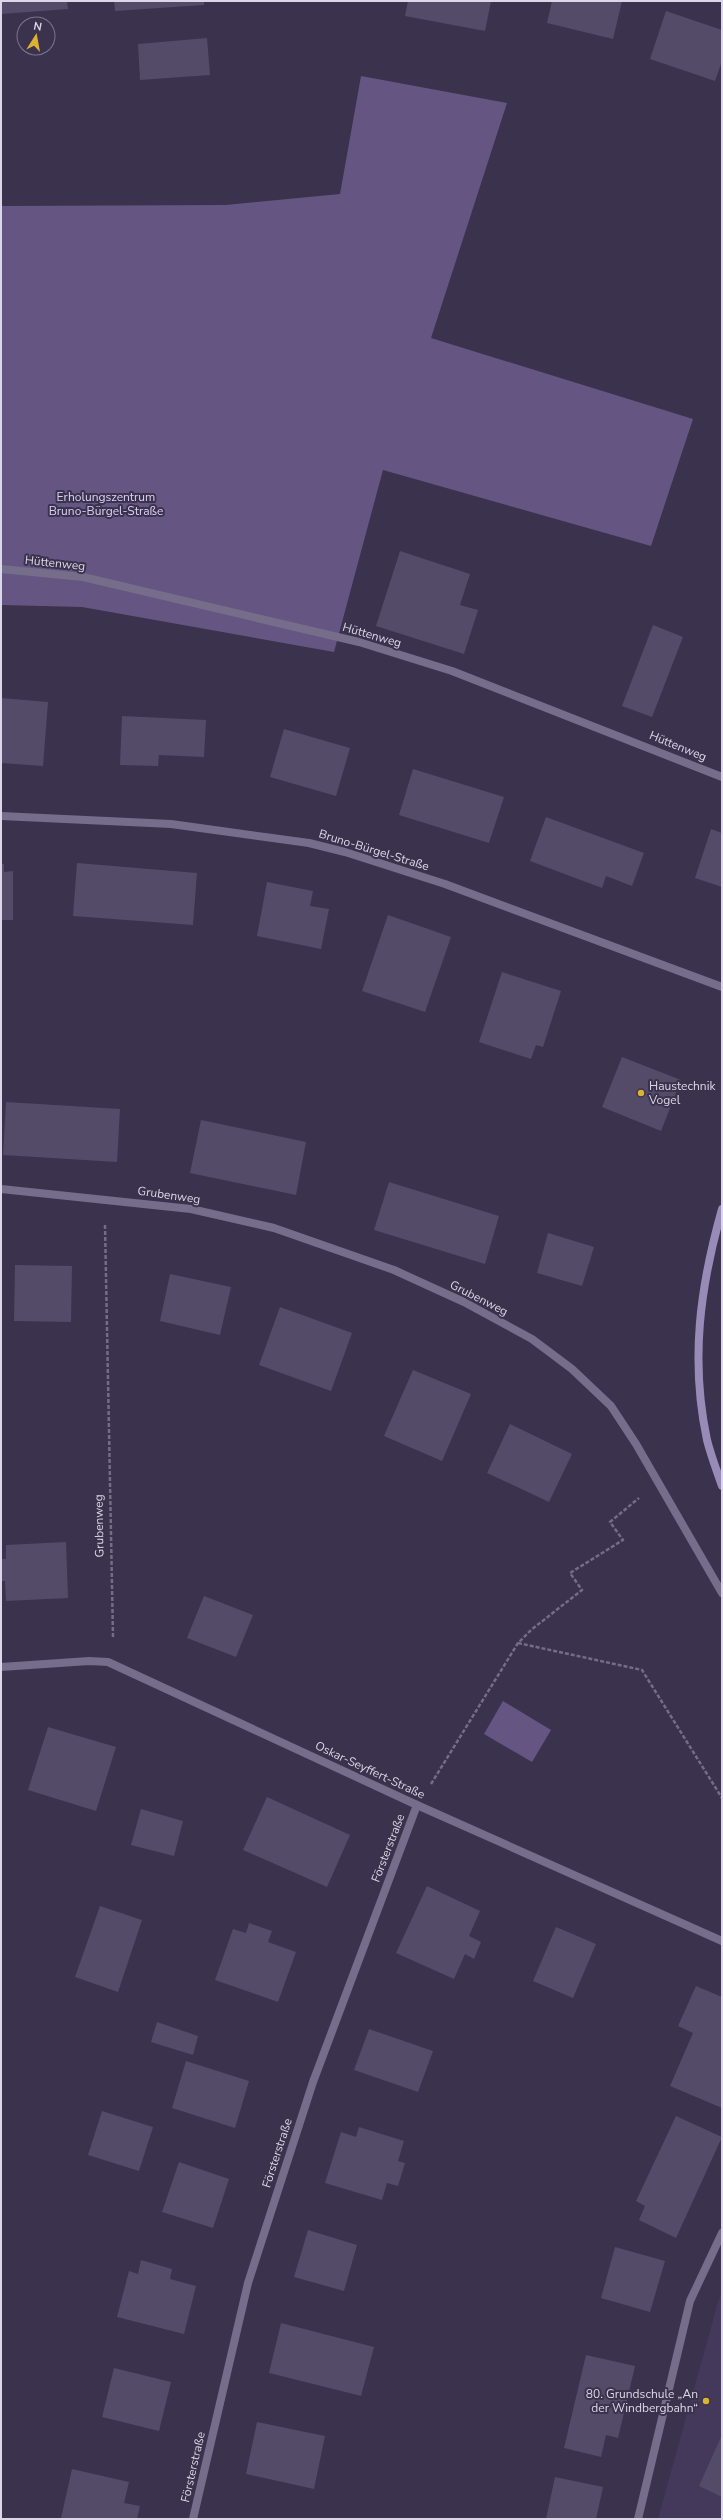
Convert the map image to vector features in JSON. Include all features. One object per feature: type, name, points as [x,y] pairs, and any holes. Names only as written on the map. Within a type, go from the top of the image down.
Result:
[{"type":"street","name":"Hüttenweg","points":[[1,569],[83,577],[359,642],[452,671],[722,777]]},
{"type":"street","name":"Bruno-Bürgel-Straße","points":[[1,816],[171,824],[309,843],[445,884],[722,987]]},
{"type":"street","name":"Grubenweg","points":[[1,1189],[105,1198],[191,1209],[274,1228],[394,1270],[464,1302],[532,1339],[572,1369],[611,1406],[658,1482],[722,1593]]},
{"type":"street","points":[[722,1209],[710,1252],[701,1301],[698,1367],[708,1441],[722,1486]]},
{"type":"street","name":"Oskar-Seyffert-Straße","points":[[1,1667],[89,1661],[108,1662],[417,1805],[722,1941]]},
{"type":"street","name":"Försterstraße","points":[[193,2519],[248,2282],[313,2082],[417,1805]]},
{"type":"street","points":[[638,2519],[690,2301],[722,2233]]},
{"type":"path","name":"Grubenweg","points":[[105,1198],[113,1639],[108,1662]]},
{"type":"path","points":[[417,1805],[518,1643],[531,1630],[582,1590],[570,1573],[623,1540],[610,1522],[658,1482]]},
{"type":"path","points":[[518,1643],[642,1670],[722,1798]]},
{"type":"shaded area","name":"80. Grundschule „An der Windbergbahn“","points":[[722,2293],[722,2519],[658,2519],[718,2302]]},
{"type":"green space","name":"Erholungszentrum Bruno-Bürgel-Straße","points":[[361,76],[507,103],[431,338],[693,419],[651,546],[383,470],[334,652],[82,607],[1,605],[1,206],[226,205],[340,194]]},
{"type":"green space","points":[[503,1701],[551,1730],[532,1762],[484,1734]]},
{"type":"building","points":[[1,1],[67,1],[68,9],[1,14]]},
{"type":"building","points":[[114,1],[204,1],[204,5],[115,11]]},
{"type":"building","points":[[408,1],[491,1],[485,31],[405,16]]},
{"type":"building","points":[[552,1],[622,1],[613,39],[547,23]]},
{"type":"building","points":[[666,11],[722,30],[722,61],[715,81],[650,59]]},
{"type":"building","points":[[207,38],[210,75],[140,80],[138,44]]},
{"type":"building","points":[[400,551],[470,574],[460,605],[478,610],[464,654],[376,626]]},
{"type":"building","points":[[653,625],[683,637],[652,717],[622,706]]},
{"type":"building","points":[[1,698],[48,702],[43,766],[1,763]]},
{"type":"building","points":[[122,716],[206,720],[204,757],[159,755],[158,766],[120,765]]},
{"type":"building","points":[[284,729],[350,748],[336,796],[270,777]]},
{"type":"building","points":[[413,769],[504,797],[489,843],[399,815]]},
{"type":"building","points":[[546,817],[644,853],[632,886],[606,876],[602,888],[530,861]]},
{"type":"building","points":[[711,829],[722,833],[722,887],[695,878]]},
{"type":"building","points":[[77,863],[197,873],[193,925],[73,916]]},
{"type":"building","points":[[1,864],[4,864],[4,872],[13,871],[13,920],[1,920]]},
{"type":"building","points":[[267,882],[313,891],[310,906],[329,909],[321,949],[257,936]]},
{"type":"building","points":[[388,915],[451,937],[425,1012],[362,991]]},
{"type":"building","points":[[502,972],[561,991],[543,1047],[536,1045],[531,1059],[479,1042]]},
{"type":"building","name":"Haustechnik Vogel","points":[[622,1057],[681,1080],[661,1131],[602,1107]]},
{"type":"building","points":[[6,1102],[120,1109],[117,1162],[3,1155]]},
{"type":"building","points":[[201,1120],[306,1142],[296,1195],[190,1173]]},
{"type":"building","points":[[389,1182],[499,1216],[485,1264],[374,1230]]},
{"type":"building","points":[[548,1233],[594,1247],[582,1286],[537,1273]]},
{"type":"building","points":[[15,1265],[72,1266],[71,1322],[14,1321]]},
{"type":"building","points":[[170,1274],[231,1287],[220,1335],[160,1321]]},
{"type":"building","points":[[280,1307],[352,1333],[331,1391],[259,1365]]},
{"type":"building","points":[[413,1370],[471,1394],[442,1461],[384,1436]]},
{"type":"building","points":[[510,1424],[572,1454],[549,1502],[487,1473]]},
{"type":"building","points":[[66,1542],[68,1598],[6,1601],[5,1581],[1,1581],[1,1559],[6,1559],[6,1545]]},
{"type":"building","points":[[204,1596],[253,1615],[236,1657],[187,1638]]},
{"type":"building","points":[[48,1727],[116,1747],[96,1811],[28,1790]]},
{"type":"building","points":[[267,1797],[350,1835],[327,1887],[243,1850]]},
{"type":"building","points":[[141,1809],[183,1821],[174,1856],[131,1845]]},
{"type":"building","points":[[427,1886],[480,1911],[469,1936],[481,1942],[474,1959],[465,1954],[454,1979],[396,1953]]},
{"type":"building","points":[[100,1906],[142,1920],[118,1992],[75,1977]]},
{"type":"building","points":[[249,1923],[272,1931],[268,1942],[296,1952],[278,2002],[215,1980],[233,1929],[246,1933]]},
{"type":"building","points":[[556,1927],[596,1944],[573,1998],[533,1981]]},
{"type":"building","points":[[696,1986],[722,1997],[722,2108],[670,2086],[693,2033],[678,2026]]},
{"type":"building","points":[[157,2022],[198,2036],[193,2055],[151,2042]]},
{"type":"building","points":[[369,2029],[433,2051],[418,2092],[354,2070]]},
{"type":"building","points":[[186,2061],[249,2081],[235,2128],[172,2108]]},
{"type":"building","points":[[102,2111],[153,2127],[139,2171],[88,2155]]},
{"type":"building","points":[[676,2116],[722,2137],[676,2238],[639,2220],[645,2206],[636,2201]]},
{"type":"building","points":[[359,2127],[404,2141],[398,2161],[405,2163],[398,2186],[387,2183],[382,2200],[325,2183],[341,2132],[356,2137]]},
{"type":"building","points":[[179,2162],[229,2179],[213,2228],[162,2212]]},
{"type":"building","points":[[308,2230],[357,2245],[344,2291],[294,2277]]},
{"type":"building","points":[[615,2247],[665,2261],[650,2312],[601,2298]]},
{"type":"building","points":[[141,2260],[172,2269],[170,2279],[196,2286],[184,2334],[117,2317],[129,2271],[138,2274]]},
{"type":"building","points":[[281,2323],[374,2347],[361,2396],[269,2373]]},
{"type":"building","points":[[586,2355],[635,2366],[618,2438],[606,2435],[601,2457],[564,2448]]},
{"type":"building","points":[[114,2368],[171,2382],[159,2431],[102,2417]]},
{"type":"building","points":[[257,2422],[325,2436],[314,2489],[246,2474]]},
{"type":"building","points":[[722,2435],[722,2497],[699,2486]]},
{"type":"building","points":[[72,2469],[129,2482],[124,2503],[140,2506],[137,2519],[61,2518]]},
{"type":"building","points":[[555,2477],[603,2487],[596,2519],[546,2519]]},
{"type":"place","name":"Haustechnik Vogel","points":[[641,1093]]},
{"type":"place","name":"80. Grundschule „An der Windbergbahn“","points":[[706,2401]]}]
